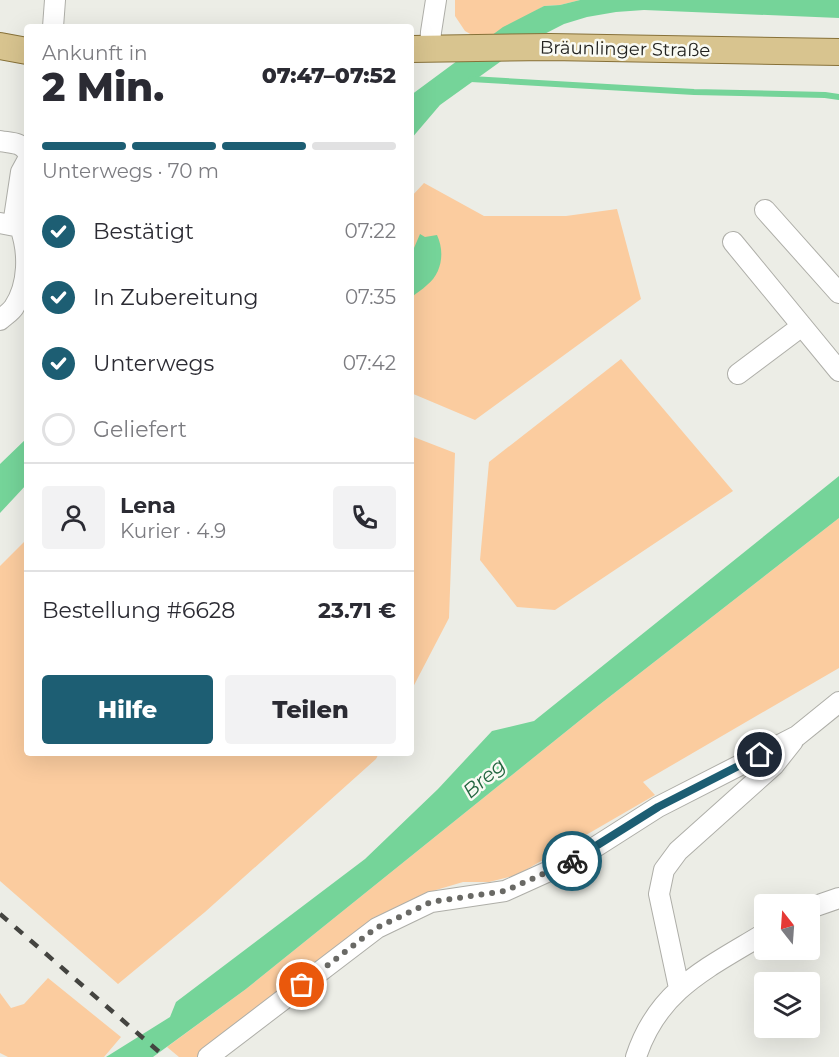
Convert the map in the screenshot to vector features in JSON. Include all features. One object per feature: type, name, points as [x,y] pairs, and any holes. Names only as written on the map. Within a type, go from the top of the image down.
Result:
[{"type":"main road","points":[[0,46],[24,50]]},
{"type":"main road","name":"Bräunlinger Straße","points":[[421,49],[550,47],[839,52]]},
{"type":"street","points":[[53,24],[55,0]]},
{"type":"street","points":[[421,49],[431,33],[436,0]]},
{"type":"street","points":[[0,141],[24,147]]},
{"type":"street","points":[[24,166],[7,224],[20,227],[24,238]]},
{"type":"street","points":[[765,210],[839,293]]},
{"type":"street","points":[[733,242],[839,371]]},
{"type":"street","points":[[0,320],[14,307],[24,282]]},
{"type":"street","points":[[738,374],[802,326]]},
{"type":"street","points":[[208,1057],[376,928],[431,902],[505,891],[578,858],[658,807],[797,736],[839,702]]},
{"type":"street","points":[[678,988],[659,894],[664,870],[678,851],[774,765],[797,736]]},
{"type":"street","points":[[820,905],[839,898]]},
{"type":"street","points":[[636,1057],[641,1041],[657,1012],[678,988],[754,940]]},
{"type":"shaded area","points":[[455,0],[580,0],[544,6],[489,38],[472,35],[465,31],[455,16]]},
{"type":"shaded area","points":[[424,183],[484,216],[566,216],[617,209],[641,299],[475,420],[414,394],[414,194]]},
{"type":"shaded area","points":[[621,359],[733,491],[555,610],[517,607],[480,560],[489,462]]},
{"type":"shaded area","points":[[414,437],[455,453],[449,618],[414,685]]},
{"type":"shaded area","points":[[839,518],[839,668],[643,782],[655,795],[517,875],[489,882],[463,882],[436,890],[373,918],[198,1057],[179,1057],[167,1047],[246,989],[599,705]]},
{"type":"shaded area","points":[[24,542],[24,756],[378,756],[205,912],[118,984],[0,881],[0,566]]},
{"type":"shaded area","points":[[48,978],[121,1037],[104,1057],[8,1057],[0,1053],[0,993],[11,1008],[24,1004]]},
{"type":"water","points":[[580,0],[839,0],[839,18],[644,10],[587,17],[564,24],[525,44],[440,105],[414,135],[414,93],[503,27],[544,6]]},
{"type":"water","points":[[420,234],[425,237],[437,235],[441,248],[441,262],[432,280],[414,296],[414,248]]},
{"type":"water","points":[[24,441],[24,487],[0,513],[0,464]]},
{"type":"water","name":"Breg","points":[[839,476],[839,518],[599,705],[246,989],[153,1057],[106,1057],[170,1017],[176,1002],[365,859],[438,789],[492,731],[534,721]]},
{"type":"waterway","points":[[471,79],[694,92],[839,97]]},
{"type":"railway","points":[[0,914],[165,1057]]},
{"type":"way so far","points":[[302,985],[376,928],[431,902],[505,891],[572,861]]},
{"type":"route","points":[[572,861],[658,807],[760,755]]}]
